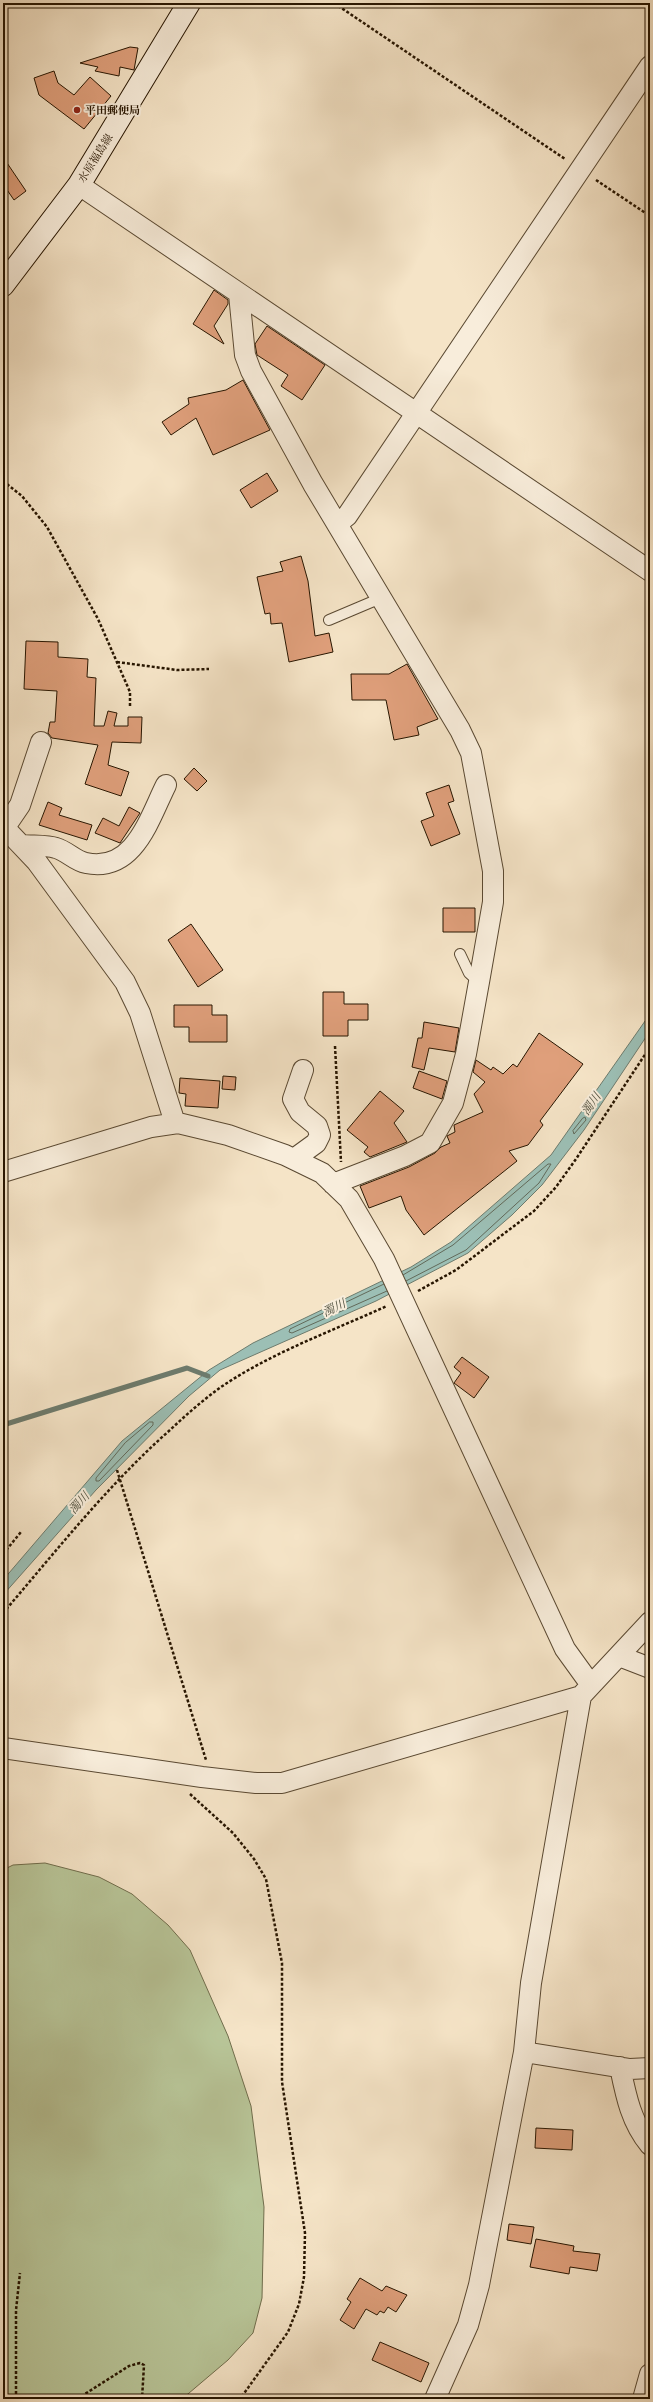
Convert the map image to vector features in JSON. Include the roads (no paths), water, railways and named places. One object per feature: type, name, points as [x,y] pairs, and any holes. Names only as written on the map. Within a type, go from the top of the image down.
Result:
[{"type":"main road","name":"水原福島線","points":[[3,285],[79,185],[189,3]]},
{"type":"street","points":[[337,524],[347,516],[650,66]]},
{"type":"street","points":[[79,185],[650,571]]},
{"type":"street","points":[[240,294],[247,362],[337,524],[460,730],[471,754],[493,871],[493,902],[466,1054],[453,1103],[438,1132],[430,1143],[337,1182]]},
{"type":"street","points":[[41,742],[20,805],[4,826],[23,845],[126,982],[140,1013],[175,1123]]},
{"type":"street","points":[[23,845],[56,848],[75,860],[86,863],[113,862],[126,856],[141,836],[166,785]]},
{"type":"street","points":[[294,1159],[316,1143],[320,1136],[317,1126],[300,1112],[293,1099],[303,1070]]},
{"type":"street","points":[[3,1172],[151,1127],[175,1123],[228,1136],[294,1159],[337,1182],[349,1199],[384,1259],[565,1649],[586,1691],[531,1983],[524,2052],[479,2285],[468,2325],[435,2399]]},
{"type":"street","points":[[3,1748],[212,1778],[256,1783],[282,1783],[586,1691],[650,1622]]},
{"type":"street","points":[[619,1656],[650,1668]]},
{"type":"street","points":[[524,2052],[620,2068],[650,2068]]},
{"type":"street","points":[[620,2068],[630,2111],[638,2130],[650,2145]]},
{"type":"street","points":[[643,2399],[650,2374]]},
{"type":"lane","points":[[329,620],[381,598]]},
{"type":"lane","points":[[460,954],[469,973],[479,982]]},
{"type":"water","name":"濁川","points":[[650,1014],[650,1031],[584,1130],[542,1185],[512,1215],[468,1253],[376,1301],[220,1370],[189,1396],[96,1490],[3,1595],[3,1580],[122,1441],[209,1370],[253,1343],[411,1267],[451,1242],[551,1155]]},
{"type":"waterway","points":[[3,1425],[187,1368],[208,1376]]},
{"type":"place","name":"平田郵便局","points":[[77,110]]}]
